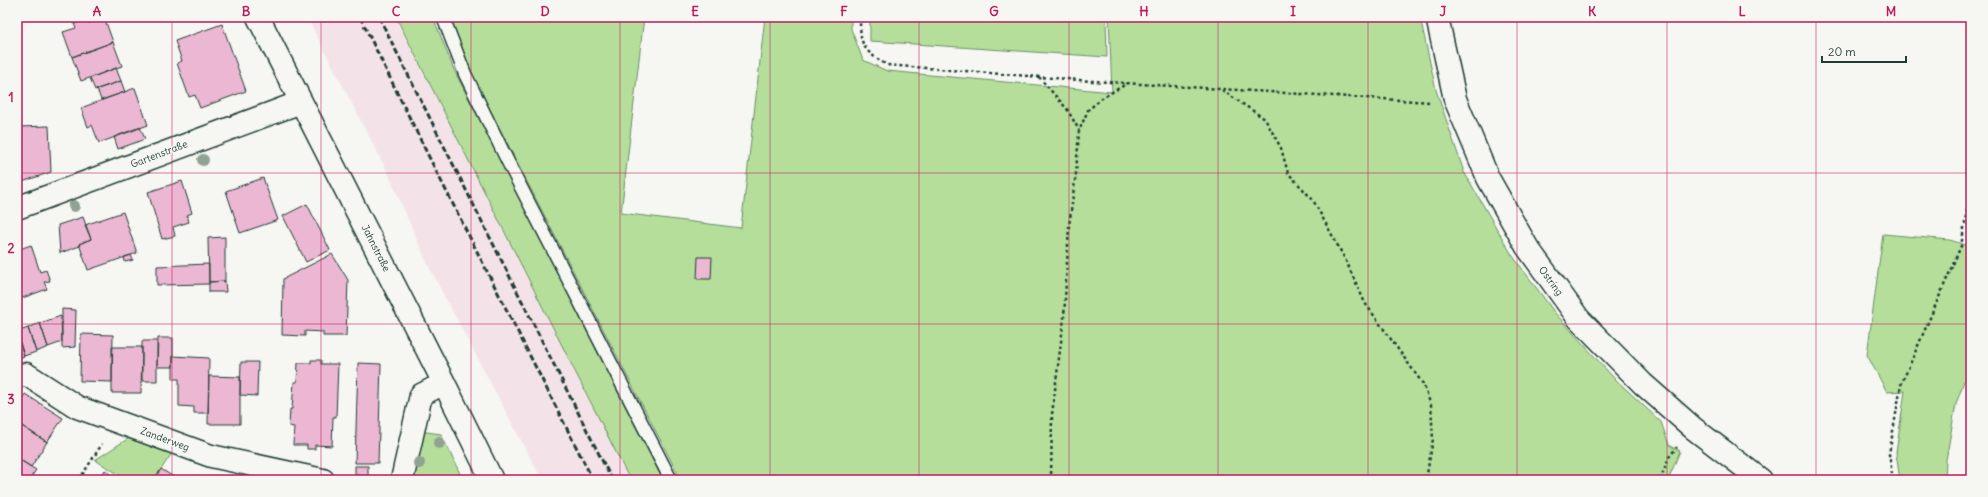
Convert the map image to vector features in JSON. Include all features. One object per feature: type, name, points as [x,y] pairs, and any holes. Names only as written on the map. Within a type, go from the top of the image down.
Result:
[{"type":"street","name":"Jahnstraße","points":[[258,17],[492,480]]},
{"type":"street","name":"Ostring","points":[[1437,17],[1455,99],[1488,178],[1531,253],[1580,319],[1643,384],[1693,428],[1761,480]]},
{"type":"street","name":"Gartenstraße","points":[[17,208],[301,102]]},
{"type":"street","name":"Zanderweg","points":[[17,377],[26,374],[77,407],[211,456],[323,480]]},
{"type":"street","points":[[402,480],[421,395],[444,383]]},
{"type":"lane","points":[[443,17],[465,74],[671,480]]},
{"type":"path","points":[[860,17],[860,39],[870,55],[887,65],[1426,103],[1455,99]]},
{"type":"path","points":[[1039,76],[1067,110],[1079,131]]},
{"type":"path","points":[[1051,480],[1052,414],[1064,318],[1069,226],[1076,173],[1079,131],[1088,110],[1102,98],[1128,83]]},
{"type":"path","points":[[1222,89],[1265,119],[1281,148],[1288,173],[1313,200],[1345,259],[1365,303],[1423,384],[1431,405],[1433,439],[1426,480]]},
{"type":"path","points":[[1893,480],[1889,454],[1901,385],[1961,246],[1971,187]]},
{"type":"path","points":[[78,480],[116,422]]},
{"type":"path","points":[[1660,480],[1670,457],[1693,428]]},
{"type":"shaded area","points":[[307,17],[395,17],[630,480],[542,480],[428,265],[387,171]]},
{"type":"green space","points":[[396,17],[433,17],[454,70],[663,480],[630,480]]},
{"type":"green space","points":[[450,17],[644,17],[621,213],[741,228],[765,17],[851,17],[851,29],[863,60],[887,71],[1112,92],[1109,17],[1420,17],[1436,90],[1464,172],[1512,255],[1555,313],[1613,377],[1661,422],[1669,445],[1680,451],[1668,480],[681,480],[475,81]]},
{"type":"green space","points":[[870,17],[1106,17],[1107,57],[870,41]]},
{"type":"green space","points":[[1883,234],[1950,240],[1971,247],[1971,361],[1956,404],[1946,460],[1945,480],[1900,480],[1896,453],[1905,391],[1887,392],[1867,355]]},
{"type":"green space","points":[[420,431],[441,434],[463,480],[410,480]]},
{"type":"green space","points":[[129,438],[172,453],[154,480],[128,480],[95,460]]},
{"type":"building","points":[[104,17],[113,42],[72,57],[63,32],[76,28],[74,24],[88,19],[89,23]]},
{"type":"building","points":[[222,24],[246,91],[200,108],[195,95],[189,97],[177,63],[182,61],[175,41]]},
{"type":"building","points":[[113,42],[122,66],[81,81],[72,57]]},
{"type":"building","points":[[116,68],[121,81],[95,90],[90,78]]},
{"type":"building","points":[[121,81],[125,92],[101,100],[97,89]]},
{"type":"building","points":[[135,88],[148,125],[99,143],[92,125],[88,127],[81,108]]},
{"type":"building","points":[[49,126],[51,172],[22,182],[19,127]]},
{"type":"building","points":[[140,127],[145,139],[118,149],[114,137]]},
{"type":"building","points":[[263,178],[278,220],[240,233],[226,191]]},
{"type":"building","points":[[182,181],[192,213],[187,215],[189,222],[173,227],[175,236],[162,239],[148,192]]},
{"type":"building","points":[[307,204],[330,250],[306,262],[283,216]]},
{"type":"building","points":[[123,212],[137,253],[88,270],[79,244],[91,239],[85,225]]},
{"type":"building","points":[[83,217],[91,239],[79,244],[80,246],[60,253],[58,225]]},
{"type":"building","points":[[225,237],[225,281],[209,282],[208,238]]},
{"type":"building","points":[[31,245],[40,272],[46,270],[50,281],[44,282],[47,289],[17,300],[17,250]]},
{"type":"building","points":[[332,254],[348,280],[346,336],[323,336],[323,332],[305,331],[305,336],[282,335],[283,279]]},
{"type":"building","points":[[131,255],[133,260],[125,262],[124,257]]},
{"type":"building","points":[[698,257],[712,257],[711,279],[697,279]]},
{"type":"building","points":[[209,264],[209,284],[157,285],[157,266]]},
{"type":"building","points":[[225,281],[226,292],[209,292],[209,282]]},
{"type":"building","points":[[62,309],[76,310],[75,347],[62,348]]},
{"type":"building","points":[[61,316],[62,342],[48,347],[40,323]]},
{"type":"building","points":[[40,323],[48,347],[36,352],[28,328]]},
{"type":"building","points":[[28,328],[36,352],[24,356],[17,332]]},
{"type":"building","points":[[81,334],[113,335],[112,382],[80,381]]},
{"type":"building","points":[[17,335],[24,356],[17,359]]},
{"type":"building","points":[[158,338],[173,338],[173,367],[157,367]]},
{"type":"building","points":[[142,341],[157,341],[157,381],[142,381]]},
{"type":"building","points":[[112,347],[142,347],[141,393],[112,393]]},
{"type":"building","points":[[173,356],[209,358],[208,413],[194,413],[194,407],[179,406],[179,379],[173,379]]},
{"type":"building","points":[[311,360],[321,360],[321,364],[338,364],[336,417],[333,417],[332,446],[315,445],[315,449],[307,449],[307,445],[293,445],[294,427],[289,426],[294,382],[297,382],[298,363],[311,363]]},
{"type":"building","points":[[241,362],[258,362],[257,396],[240,395]]},
{"type":"building","points":[[358,363],[381,364],[378,463],[355,463]]},
{"type":"building","points":[[209,376],[240,377],[240,424],[208,424]]},
{"type":"building","points":[[25,394],[63,418],[47,442],[17,423],[17,406]]},
{"type":"building","points":[[17,423],[47,442],[31,467],[17,458]]},
{"type":"building","points":[[17,458],[36,470],[29,480],[17,480]]},
{"type":"building","points":[[355,466],[368,466],[368,476],[355,475]]},
{"type":"building","points":[[161,469],[172,476],[170,480],[154,480]]},
{"type":"building","points":[[105,470],[120,480],[98,480]]},
{"type":"building","points":[[172,476],[178,480],[170,480]]},
{"type":"railway","points":[[360,17],[428,155],[593,480]]},
{"type":"railway","points":[[379,17],[612,480]]}]
